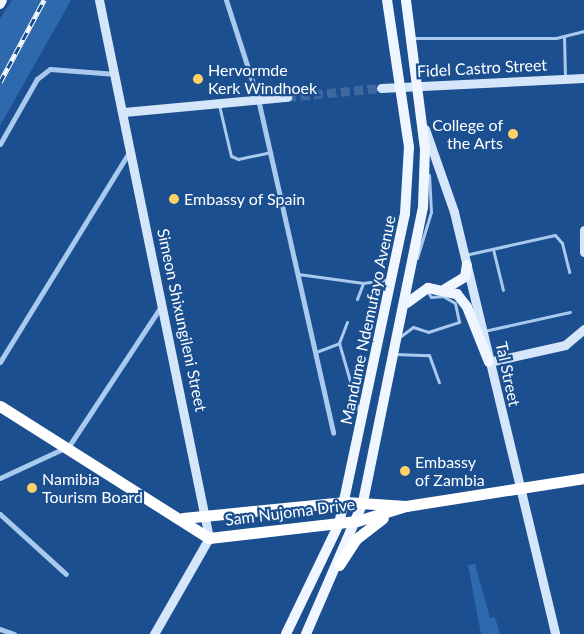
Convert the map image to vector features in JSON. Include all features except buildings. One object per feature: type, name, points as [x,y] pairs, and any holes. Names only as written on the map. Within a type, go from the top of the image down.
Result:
[{"type":"highway","name":"Sam Nujoma Drive","points":[[0,406],[69,446],[183,518],[209,538],[339,524],[357,521],[402,508],[584,478]]},
{"type":"highway","name":"Sam Nujoma Drive","points":[[183,518],[345,502],[363,502],[402,508]]},
{"type":"highway","points":[[339,566],[364,530],[402,508]]},
{"type":"main road","points":[[0,4],[2,0]]},
{"type":"main road","name":"Mandume Ndemufayo Avenue","points":[[286,634],[339,524],[345,502],[392,279],[410,170],[387,0]]},
{"type":"main road","name":"Mandume Ndemufayo Avenue","points":[[306,634],[339,566],[363,502],[405,306],[427,175],[406,0]]},
{"type":"main road","points":[[445,289],[465,276],[466,260]]},
{"type":"main road","points":[[405,306],[414,294],[428,288],[445,289],[457,294],[468,307],[489,362]]},
{"type":"street","name":"Simeon Shixungileni Street","points":[[99,0],[117,74],[206,515],[209,538]]},
{"type":"street","points":[[226,0],[258,99],[333,433]]},
{"type":"street","points":[[0,144],[37,79],[50,69],[117,74]]},
{"type":"street","name":"Fidel Castro Street","points":[[381,88],[584,78]]},
{"type":"street","points":[[124,112],[287,96]]},
{"type":"street","name":"Tal Street","points":[[422,122],[466,260],[484,331],[489,362],[518,489],[555,634]]},
{"type":"street","points":[[0,362],[131,149]]},
{"type":"street","points":[[584,230],[584,251]]},
{"type":"street","points":[[0,478],[69,446],[163,303]]},
{"type":"street","points":[[489,362],[565,345],[584,329]]},
{"type":"street","points":[[0,514],[66,574]]},
{"type":"street","points":[[154,634],[209,538]]},
{"type":"street","points":[[0,629],[14,634]]},
{"type":"lane","points":[[412,38],[564,36],[584,31]]},
{"type":"lane","points":[[564,36],[564,79]]},
{"type":"lane","points":[[219,104],[231,156],[270,152]]},
{"type":"lane","points":[[466,260],[493,249],[558,236],[569,272]]},
{"type":"lane","points":[[493,249],[503,290]]},
{"type":"lane","points":[[298,274],[363,283],[392,279]]},
{"type":"lane","points":[[357,299],[363,283]]},
{"type":"lane","points":[[397,341],[413,327],[428,332],[459,322],[455,304],[443,296],[431,297],[428,288]]},
{"type":"lane","points":[[484,331],[570,312]]},
{"type":"lane","points":[[347,322],[339,343],[362,422]]},
{"type":"lane","points":[[316,352],[339,343]]},
{"type":"lane","points":[[394,354],[428,354],[439,382]]},
{"type":"shaded area","points":[[12,0],[71,0],[0,126],[0,19]]},
{"type":"shaded area","points":[[475,564],[490,618],[495,617],[500,634],[481,634],[468,565]]},
{"type":"tunnel","points":[[287,97],[381,88]]},
{"type":"railway","points":[[0,82],[44,0]]},
{"type":"place","name":"Hervormde Kerk Windhoek","points":[[198,79]]},
{"type":"place","name":"College of the Arts","points":[[513,134]]},
{"type":"place","name":"Embassy of Spain","points":[[174,199]]},
{"type":"place","name":"Embassy of Zambia","points":[[405,471]]},
{"type":"place","name":"Namibia Tourism Board","points":[[32,488]]}]
